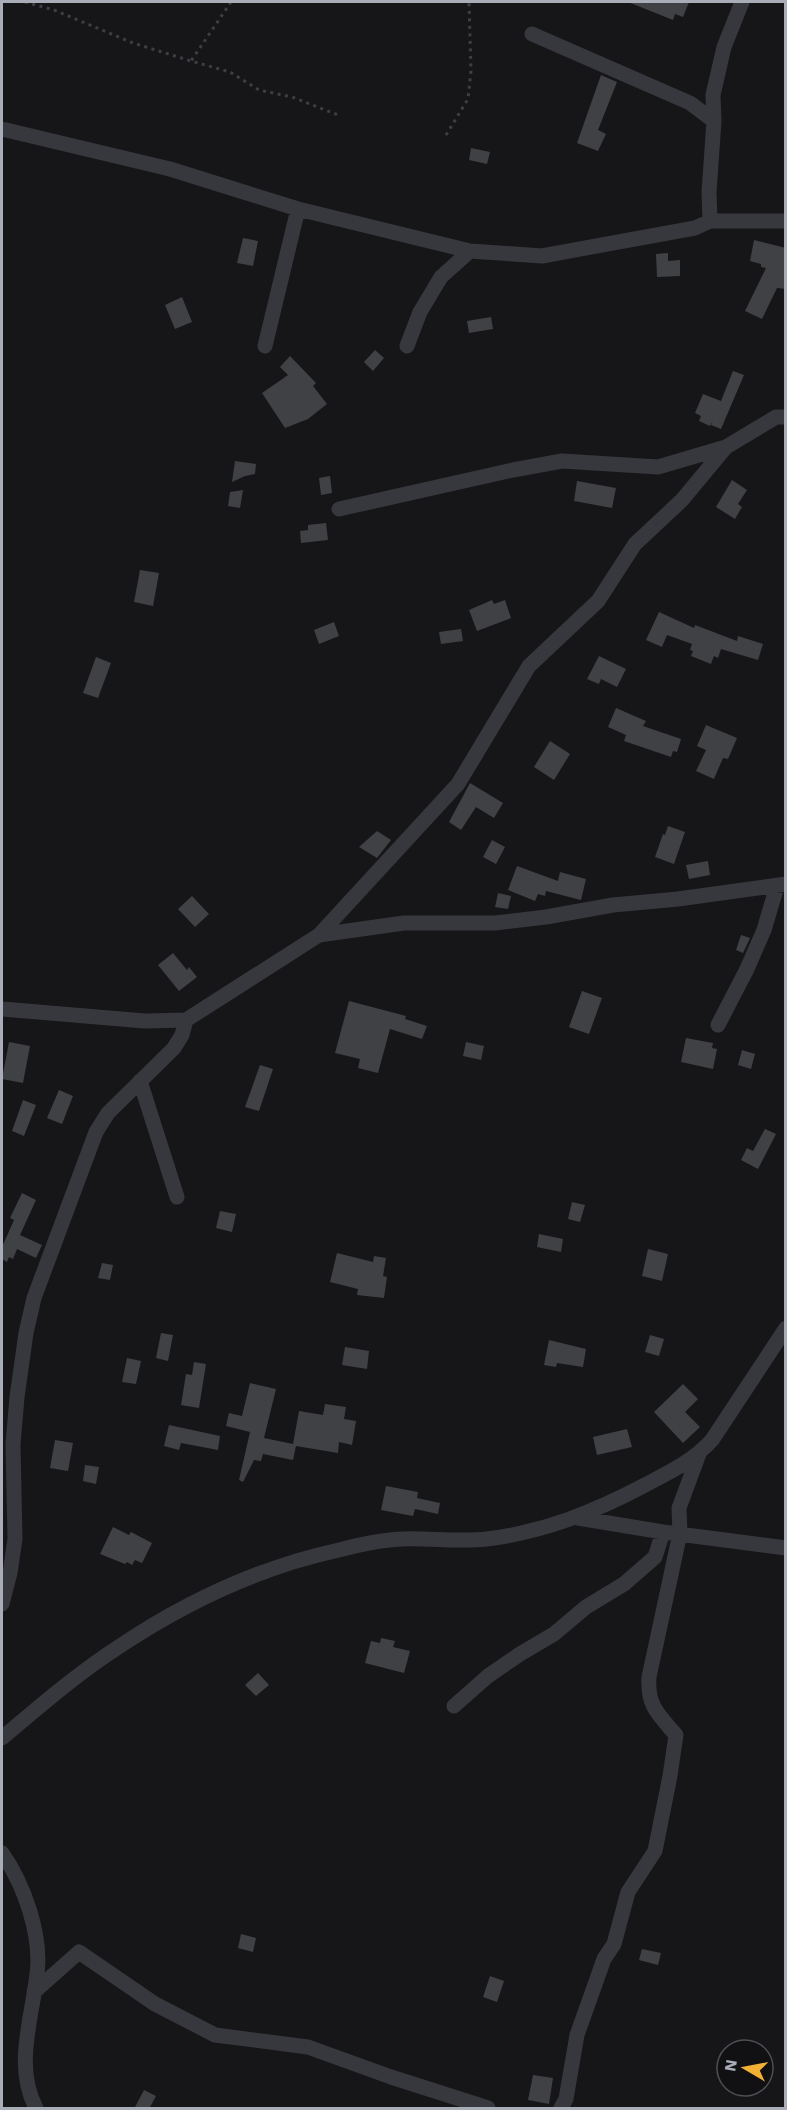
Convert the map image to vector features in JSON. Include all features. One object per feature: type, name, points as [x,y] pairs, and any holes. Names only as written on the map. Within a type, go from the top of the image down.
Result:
[{"type":"street","points":[[710,221],[713,95],[724,47],[742,2]]},
{"type":"street","points":[[532,34],[690,103],[714,121]]},
{"type":"street","points":[[2,129],[170,169],[298,208],[470,251],[542,256],[695,228],[710,221],[786,221]]},
{"type":"street","points":[[266,346],[298,208]]},
{"type":"street","points":[[407,346],[420,312],[441,277],[470,251]]},
{"type":"street","points":[[339,509],[562,461],[658,467],[726,447],[776,417],[786,417]]},
{"type":"street","points":[[2,1009],[145,1021],[186,1020],[319,935],[458,784],[529,666],[598,601],[635,544],[682,500],[726,447]]},
{"type":"street","points":[[319,935],[404,923],[495,923],[546,918],[613,905],[690,898],[781,885],[747,969],[718,1025]]},
{"type":"street","points":[[2,1604],[15,1539],[7,1444],[34,1298],[96,1132],[108,1113],[174,1048],[182,1035],[186,1020]]},
{"type":"street","points":[[140,1081],[177,1197]]},
{"type":"street","points":[[2,1738],[46,1701],[120,1646],[203,1597],[262,1573],[338,1550],[399,1539],[486,1539],[542,1530],[578,1518],[676,1469],[700,1454],[712,1440],[786,1328]]},
{"type":"street","points":[[561,2109],[566,2099],[577,2035],[604,1959],[614,1944],[628,1892],[650,1860],[657,1842],[676,1735],[657,1713],[648,1694],[648,1685],[680,1533],[679,1508],[700,1454]]},
{"type":"street","points":[[578,1518],[786,1548]]},
{"type":"street","points":[[454,1706],[488,1676],[519,1654],[554,1634],[586,1608],[624,1584],[655,1557],[663,1532]]},
{"type":"street","points":[[2,1853],[22,1888],[35,1934],[38,1972],[25,2059],[26,2102],[36,2109]]},
{"type":"street","points":[[34,1992],[79,1952],[155,2004],[215,2035],[308,2047],[488,2109]]},
{"type":"path","points":[[25,2],[54,10],[133,43],[230,72],[259,90],[292,97],[339,115]]},
{"type":"path","points":[[191,61],[231,2]]},
{"type":"path","points":[[446,135],[468,99],[471,71],[469,2]]},
{"type":"building","points":[[628,2],[689,2],[683,17],[675,14],[673,20]]},
{"type":"building","points":[[601,75],[617,82],[598,130],[606,134],[598,151],[577,143]]},
{"type":"building","points":[[471,148],[490,152],[487,164],[469,160]]},
{"type":"building","points":[[243,238],[258,241],[253,266],[237,263]]},
{"type":"building","points":[[754,240],[786,248],[786,289],[777,288],[762,319],[745,311],[766,268],[750,261]]},
{"type":"building","points":[[668,253],[668,261],[680,260],[680,276],[657,277],[656,254]]},
{"type":"building","points":[[182,297],[192,322],[175,329],[165,305]]},
{"type":"building","points":[[491,317],[493,329],[469,333],[467,321]]},
{"type":"building","points":[[375,350],[384,358],[373,371],[364,362]]},
{"type":"building","points":[[290,356],[316,383],[313,386],[327,404],[308,419],[285,428],[262,393],[288,375],[280,367]]},
{"type":"building","points":[[733,371],[744,375],[721,429],[711,425],[713,420],[710,426],[699,421],[701,416],[695,413],[703,394],[721,401]]},
{"type":"building","points":[[235,461],[256,464],[255,474],[232,482]]},
{"type":"building","points":[[330,476],[332,493],[321,495],[319,478]]},
{"type":"building","points":[[732,480],[747,490],[738,504],[742,507],[735,519],[716,507]]},
{"type":"building","points":[[577,481],[616,488],[612,508],[574,501]]},
{"type":"building","points":[[243,490],[240,508],[228,506],[230,492]]},
{"type":"building","points":[[326,523],[328,540],[301,543],[300,531],[308,530],[308,525]]},
{"type":"building","points":[[140,570],[159,573],[153,606],[134,602]]},
{"type":"building","points":[[492,600],[494,604],[505,600],[511,618],[477,631],[469,610]]},
{"type":"building","points":[[659,612],[694,628],[695,625],[737,641],[738,636],[763,644],[758,660],[721,649],[718,658],[714,656],[711,664],[691,656],[692,644],[667,635],[662,647],[646,640]]},
{"type":"building","points":[[334,622],[339,636],[319,644],[314,630]]},
{"type":"building","points":[[461,629],[463,641],[441,644],[439,632]]},
{"type":"building","points":[[599,656],[626,669],[617,687],[601,679],[599,684],[587,679]]},
{"type":"building","points":[[96,657],[111,663],[98,698],[83,693]]},
{"type":"building","points":[[616,708],[646,721],[643,726],[681,739],[677,752],[673,751],[671,757],[624,741],[626,735],[608,727]]},
{"type":"building","points":[[706,725],[737,738],[728,759],[723,758],[714,779],[696,771],[706,750],[697,746]]},
{"type":"building","points":[[550,741],[570,754],[554,780],[534,767]]},
{"type":"building","points":[[470,783],[503,803],[494,818],[476,807],[461,830],[449,822]]},
{"type":"building","points":[[668,826],[685,832],[674,864],[655,857]]},
{"type":"building","points":[[377,831],[391,840],[377,858],[359,847]]},
{"type":"building","points":[[492,840],[505,847],[496,864],[483,857]]},
{"type":"building","points":[[708,861],[710,875],[689,879],[686,865]]},
{"type":"building","points":[[517,866],[558,881],[560,872],[586,879],[581,900],[546,891],[545,896],[538,894],[535,901],[508,890]]},
{"type":"building","points":[[498,893],[511,896],[508,909],[495,907]]},
{"type":"building","points":[[192,896],[209,914],[195,927],[178,909]]},
{"type":"building","points":[[741,935],[750,938],[743,953],[736,950]]},
{"type":"building","points":[[173,953],[187,970],[189,967],[197,977],[179,991],[158,965]]},
{"type":"building","points":[[582,991],[602,998],[589,1034],[569,1027]]},
{"type":"building","points":[[349,1001],[406,1016],[405,1019],[427,1026],[422,1039],[390,1029],[378,1073],[358,1068],[360,1059],[335,1053]]},
{"type":"building","points":[[686,1038],[713,1043],[712,1048],[717,1049],[713,1069],[681,1062]]},
{"type":"building","points":[[9,1042],[30,1046],[23,1083],[2,1079]]},
{"type":"building","points":[[466,1042],[484,1046],[481,1060],[463,1056]]},
{"type":"building","points":[[742,1050],[755,1054],[751,1069],[738,1065]]},
{"type":"building","points":[[260,1065],[273,1069],[259,1111],[245,1107]]},
{"type":"building","points":[[59,1090],[73,1096],[62,1124],[47,1118]]},
{"type":"building","points":[[23,1100],[36,1105],[24,1136],[12,1131]]},
{"type":"building","points":[[765,1129],[776,1134],[758,1169],[741,1160],[747,1148],[753,1151]]},
{"type":"building","points":[[22,1193],[36,1200],[20,1235],[42,1245],[36,1258],[17,1249],[13,1259],[9,1257],[7,1262],[2,1259],[2,1247],[14,1220],[10,1218]]},
{"type":"building","points":[[572,1202],[585,1205],[580,1222],[568,1219]]},
{"type":"building","points":[[220,1211],[236,1214],[232,1232],[216,1228]]},
{"type":"building","points":[[539,1234],[563,1239],[561,1252],[537,1247]]},
{"type":"building","points":[[648,1249],[668,1254],[662,1281],[642,1276]]},
{"type":"building","points":[[337,1253],[373,1262],[374,1256],[386,1258],[383,1276],[387,1277],[384,1298],[357,1295],[358,1289],[330,1282]]},
{"type":"building","points":[[102,1263],[113,1265],[110,1280],[98,1278]]},
{"type":"building","points":[[161,1333],[173,1335],[168,1361],[156,1358]]},
{"type":"building","points":[[650,1335],[664,1339],[659,1356],[645,1352]]},
{"type":"building","points":[[549,1340],[586,1349],[583,1367],[557,1363],[556,1367],[544,1365]]},
{"type":"building","points":[[345,1347],[369,1351],[367,1369],[342,1365]]},
{"type":"building","points":[[127,1358],[141,1361],[136,1384],[122,1382]]},
{"type":"building","points":[[194,1362],[206,1364],[199,1408],[181,1405],[186,1374],[192,1375]]},
{"type":"building","points":[[250,1383],[276,1389],[264,1438],[293,1444],[299,1411],[323,1415],[325,1404],[346,1407],[344,1419],[356,1421],[352,1445],[339,1442],[338,1453],[296,1446],[293,1460],[263,1454],[261,1461],[254,1460],[243,1482],[239,1480],[250,1432],[226,1426],[229,1413],[242,1416]]},
{"type":"building","points":[[683,1384],[698,1399],[685,1412],[700,1427],[683,1443],[654,1412]]},
{"type":"building","points":[[169,1425],[220,1436],[218,1450],[181,1443],[179,1450],[164,1446]]},
{"type":"building","points":[[627,1429],[632,1447],[597,1455],[593,1437]]},
{"type":"building","points":[[55,1440],[73,1443],[68,1471],[50,1468]]},
{"type":"building","points":[[85,1465],[99,1467],[96,1484],[83,1481]]},
{"type":"building","points":[[386,1486],[418,1492],[417,1498],[440,1503],[438,1514],[415,1509],[413,1516],[381,1510]]},
{"type":"building","points":[[113,1527],[129,1535],[131,1532],[152,1543],[142,1563],[135,1560],[132,1565],[127,1562],[125,1564],[100,1554]]},
{"type":"building","points":[[381,1638],[395,1641],[393,1647],[410,1651],[404,1673],[365,1663],[371,1641],[380,1643]]},
{"type":"building","points":[[258,1673],[269,1685],[256,1696],[245,1685]]},
{"type":"building","points":[[241,1934],[256,1938],[253,1952],[238,1948]]},
{"type":"building","points":[[642,1949],[661,1953],[658,1965],[639,1960]]},
{"type":"building","points":[[490,1976],[504,1981],[497,2002],[483,1997]]},
{"type":"building","points":[[533,2075],[553,2078],[549,2104],[528,2100]]},
{"type":"building","points":[[144,2090],[156,2096],[149,2109],[134,2109]]}]
